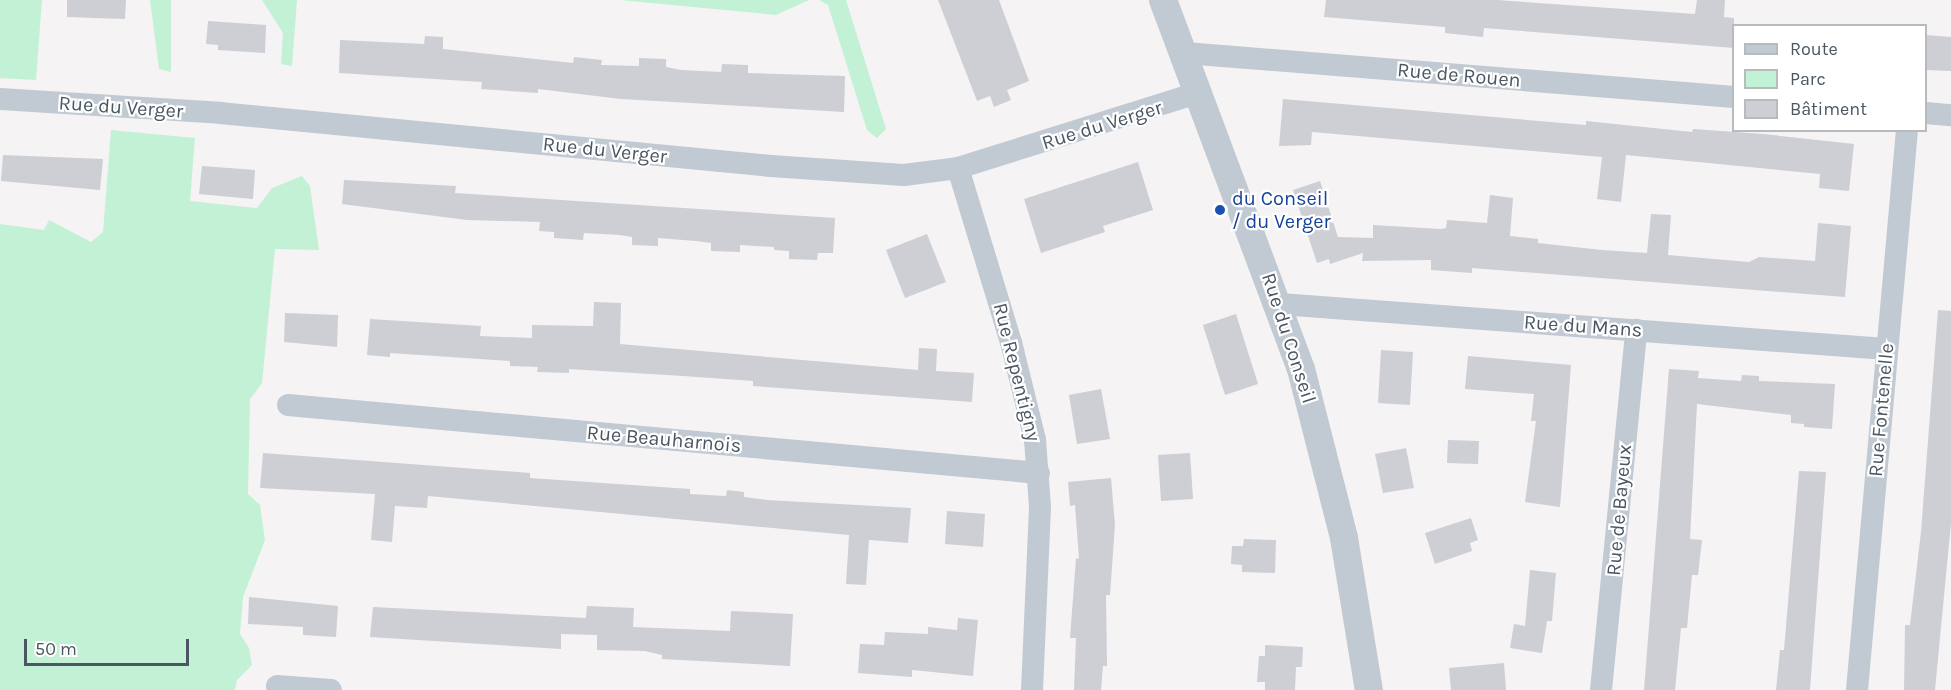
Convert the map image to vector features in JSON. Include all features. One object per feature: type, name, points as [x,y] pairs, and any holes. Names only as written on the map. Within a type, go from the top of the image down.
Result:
[{"type":"street","name":"Rue du Conseil","points":[[1163,0],[1280,304],[1316,420],[1342,527],[1369,690]]},
{"type":"street","name":"Rue de Rouen","points":[[1185,53],[1732,97]]},
{"type":"street","name":"Rue du Verger","points":[[0,99],[220,113],[868,175],[958,168],[1164,107],[1200,92]]},
{"type":"street","points":[[1927,113],[1951,115]]},
{"type":"street","name":"Rue Fontenelle","points":[[1857,690],[1907,132]]},
{"type":"street","name":"Rue Repentigny","points":[[958,168],[1028,402],[1039,473],[1032,690]]},
{"type":"street","name":"Rue du Mans","points":[[1280,304],[1886,349]]},
{"type":"street","name":"Rue de Bayeux","points":[[1601,690],[1636,330]]},
{"type":"street","name":"Rue Beauharnois","points":[[288,405],[1039,473]]},
{"type":"street","points":[[277,686],[332,690]]},
{"type":"green space","points":[[0,0],[42,0],[36,80],[0,78]]},
{"type":"green space","points":[[150,0],[171,0],[171,72],[159,69]]},
{"type":"green space","points":[[262,0],[297,0],[292,66],[281,64],[283,33]]},
{"type":"green space","points":[[620,0],[809,0],[776,15]]},
{"type":"green space","points":[[819,0],[846,0],[886,129],[877,138],[867,130],[828,5]]},
{"type":"green space","points":[[111,130],[195,138],[190,201],[257,208],[272,188],[302,176],[310,186],[319,250],[275,249],[262,383],[250,399],[248,494],[260,505],[265,540],[243,597],[240,634],[249,648],[252,665],[237,680],[235,690],[0,690],[0,224],[44,230],[49,220],[91,242],[103,232]]},
{"type":"building","points":[[67,0],[126,0],[125,19],[67,17]]},
{"type":"building","points":[[938,0],[999,0],[1029,81],[1007,90],[1011,100],[994,107],[990,96],[977,101]]},
{"type":"building","points":[[1326,0],[1497,0],[1695,14],[1697,0],[1725,0],[1724,17],[1734,18],[1734,24],[1732,24],[1732,48],[1484,28],[1483,37],[1445,33],[1445,27],[1324,17]]},
{"type":"building","points":[[208,21],[266,25],[265,53],[218,50],[218,45],[206,44]]},
{"type":"building","points":[[1927,35],[1951,37],[1951,71],[1927,70]]},
{"type":"building","points":[[425,36],[443,37],[443,49],[573,63],[574,57],[602,60],[601,65],[639,66],[639,58],[666,59],[666,67],[681,70],[721,72],[722,64],[748,65],[748,73],[845,76],[844,112],[621,99],[538,89],[538,93],[481,89],[482,82],[339,73],[340,40],[424,44]]},
{"type":"building","points":[[1283,99],[1586,125],[1586,121],[1692,132],[1693,129],[1763,134],[1854,144],[1849,191],[1819,188],[1820,174],[1626,155],[1621,202],[1597,199],[1602,157],[1312,132],[1311,145],[1279,146]]},
{"type":"building","points":[[3,155],[103,159],[100,190],[1,181]]},
{"type":"building","points":[[1138,162],[1153,210],[1103,226],[1105,232],[1041,253],[1024,199]]},
{"type":"building","points":[[202,166],[255,170],[253,199],[199,194]]},
{"type":"building","points":[[344,180],[456,186],[455,193],[835,218],[833,253],[818,253],[817,260],[789,259],[789,251],[774,250],[774,247],[740,245],[740,252],[711,251],[711,243],[696,241],[658,238],[658,246],[632,245],[632,237],[620,235],[584,233],[583,240],[554,238],[554,232],[539,231],[540,222],[467,220],[342,204]]},
{"type":"building","points":[[1320,181],[1338,237],[1373,238],[1373,225],[1441,229],[1446,228],[1447,220],[1487,223],[1490,195],[1513,198],[1510,236],[1538,239],[1538,243],[1602,250],[1647,253],[1651,214],[1671,215],[1668,255],[1749,262],[1759,257],[1815,261],[1818,223],[1851,226],[1845,297],[1472,268],[1472,273],[1431,270],[1431,260],[1362,261],[1363,253],[1330,264],[1329,259],[1317,263],[1293,190]]},
{"type":"building","points":[[927,234],[946,282],[905,298],[886,250]]},
{"type":"building","points":[[594,302],[621,303],[620,344],[918,370],[919,348],[937,349],[936,371],[974,373],[972,402],[753,386],[753,381],[683,376],[569,369],[569,373],[537,372],[538,367],[510,366],[510,361],[390,353],[390,357],[367,355],[370,319],[481,326],[480,336],[532,338],[532,325],[593,326]]},
{"type":"building","points":[[1938,310],[1951,311],[1951,523],[1935,690],[1904,690],[1905,625],[1910,625],[1921,532]]},
{"type":"building","points":[[285,313],[338,315],[337,347],[284,342]]},
{"type":"building","points":[[1236,314],[1258,384],[1225,395],[1203,325]]},
{"type":"building","points":[[1381,350],[1413,352],[1410,405],[1378,403]]},
{"type":"building","points":[[1468,356],[1571,365],[1560,507],[1525,502],[1536,421],[1531,421],[1534,394],[1465,389]]},
{"type":"building","points":[[1669,369],[1699,371],[1698,378],[1741,381],[1742,375],[1759,376],[1759,381],[1835,384],[1832,429],[1804,427],[1804,424],[1791,423],[1791,415],[1697,404],[1690,539],[1702,540],[1698,575],[1692,575],[1687,628],[1681,628],[1675,690],[1644,690]]},
{"type":"building","points":[[1101,389],[1110,439],[1077,444],[1069,395]]},
{"type":"building","points":[[1448,440],[1479,441],[1478,464],[1447,463]]},
{"type":"building","points":[[1406,448],[1414,488],[1383,493],[1375,454]]},
{"type":"building","points":[[263,453],[530,473],[530,478],[690,489],[690,494],[726,496],[727,490],[744,492],[744,497],[767,500],[911,508],[908,543],[869,540],[866,585],[846,584],[849,535],[428,496],[427,508],[395,506],[392,542],[371,540],[375,494],[260,488]]},
{"type":"building","points":[[1190,453],[1193,499],[1161,501],[1158,455]]},
{"type":"building","points":[[1799,471],[1826,472],[1810,690],[1776,690],[1780,650],[1784,650]]},
{"type":"building","points":[[1111,478],[1115,525],[1110,595],[1106,595],[1107,666],[1103,666],[1101,690],[1074,690],[1076,638],[1070,638],[1076,558],[1079,559],[1075,505],[1070,506],[1068,482]]},
{"type":"building","points":[[947,511],[985,514],[983,547],[945,544]]},
{"type":"building","points":[[1471,518],[1478,540],[1470,543],[1472,551],[1435,564],[1425,533]]},
{"type":"building","points":[[1244,539],[1276,540],[1275,573],[1242,572],[1242,565],[1231,564],[1232,546],[1243,546]]},
{"type":"building","points":[[1530,570],[1556,573],[1552,621],[1547,621],[1542,653],[1510,648],[1514,624],[1525,626]]},
{"type":"building","points":[[249,597],[338,606],[336,637],[303,635],[303,627],[248,624]]},
{"type":"building","points":[[587,606],[634,608],[633,627],[730,631],[731,611],[793,614],[790,666],[662,659],[662,655],[645,651],[597,650],[597,635],[561,634],[561,649],[370,637],[373,607],[586,618]]},
{"type":"building","points":[[958,618],[978,620],[973,676],[912,670],[912,677],[858,673],[860,644],[884,645],[885,632],[928,634],[928,627],[957,630]]},
{"type":"building","points":[[1265,645],[1303,647],[1302,667],[1296,667],[1295,690],[1265,690],[1265,682],[1257,682],[1259,656],[1265,656]]},
{"type":"building","points":[[1504,663],[1506,690],[1451,690],[1449,668]]},
{"type":"place","name":"du Conseil / du Verger","points":[[1220,210]]}]
